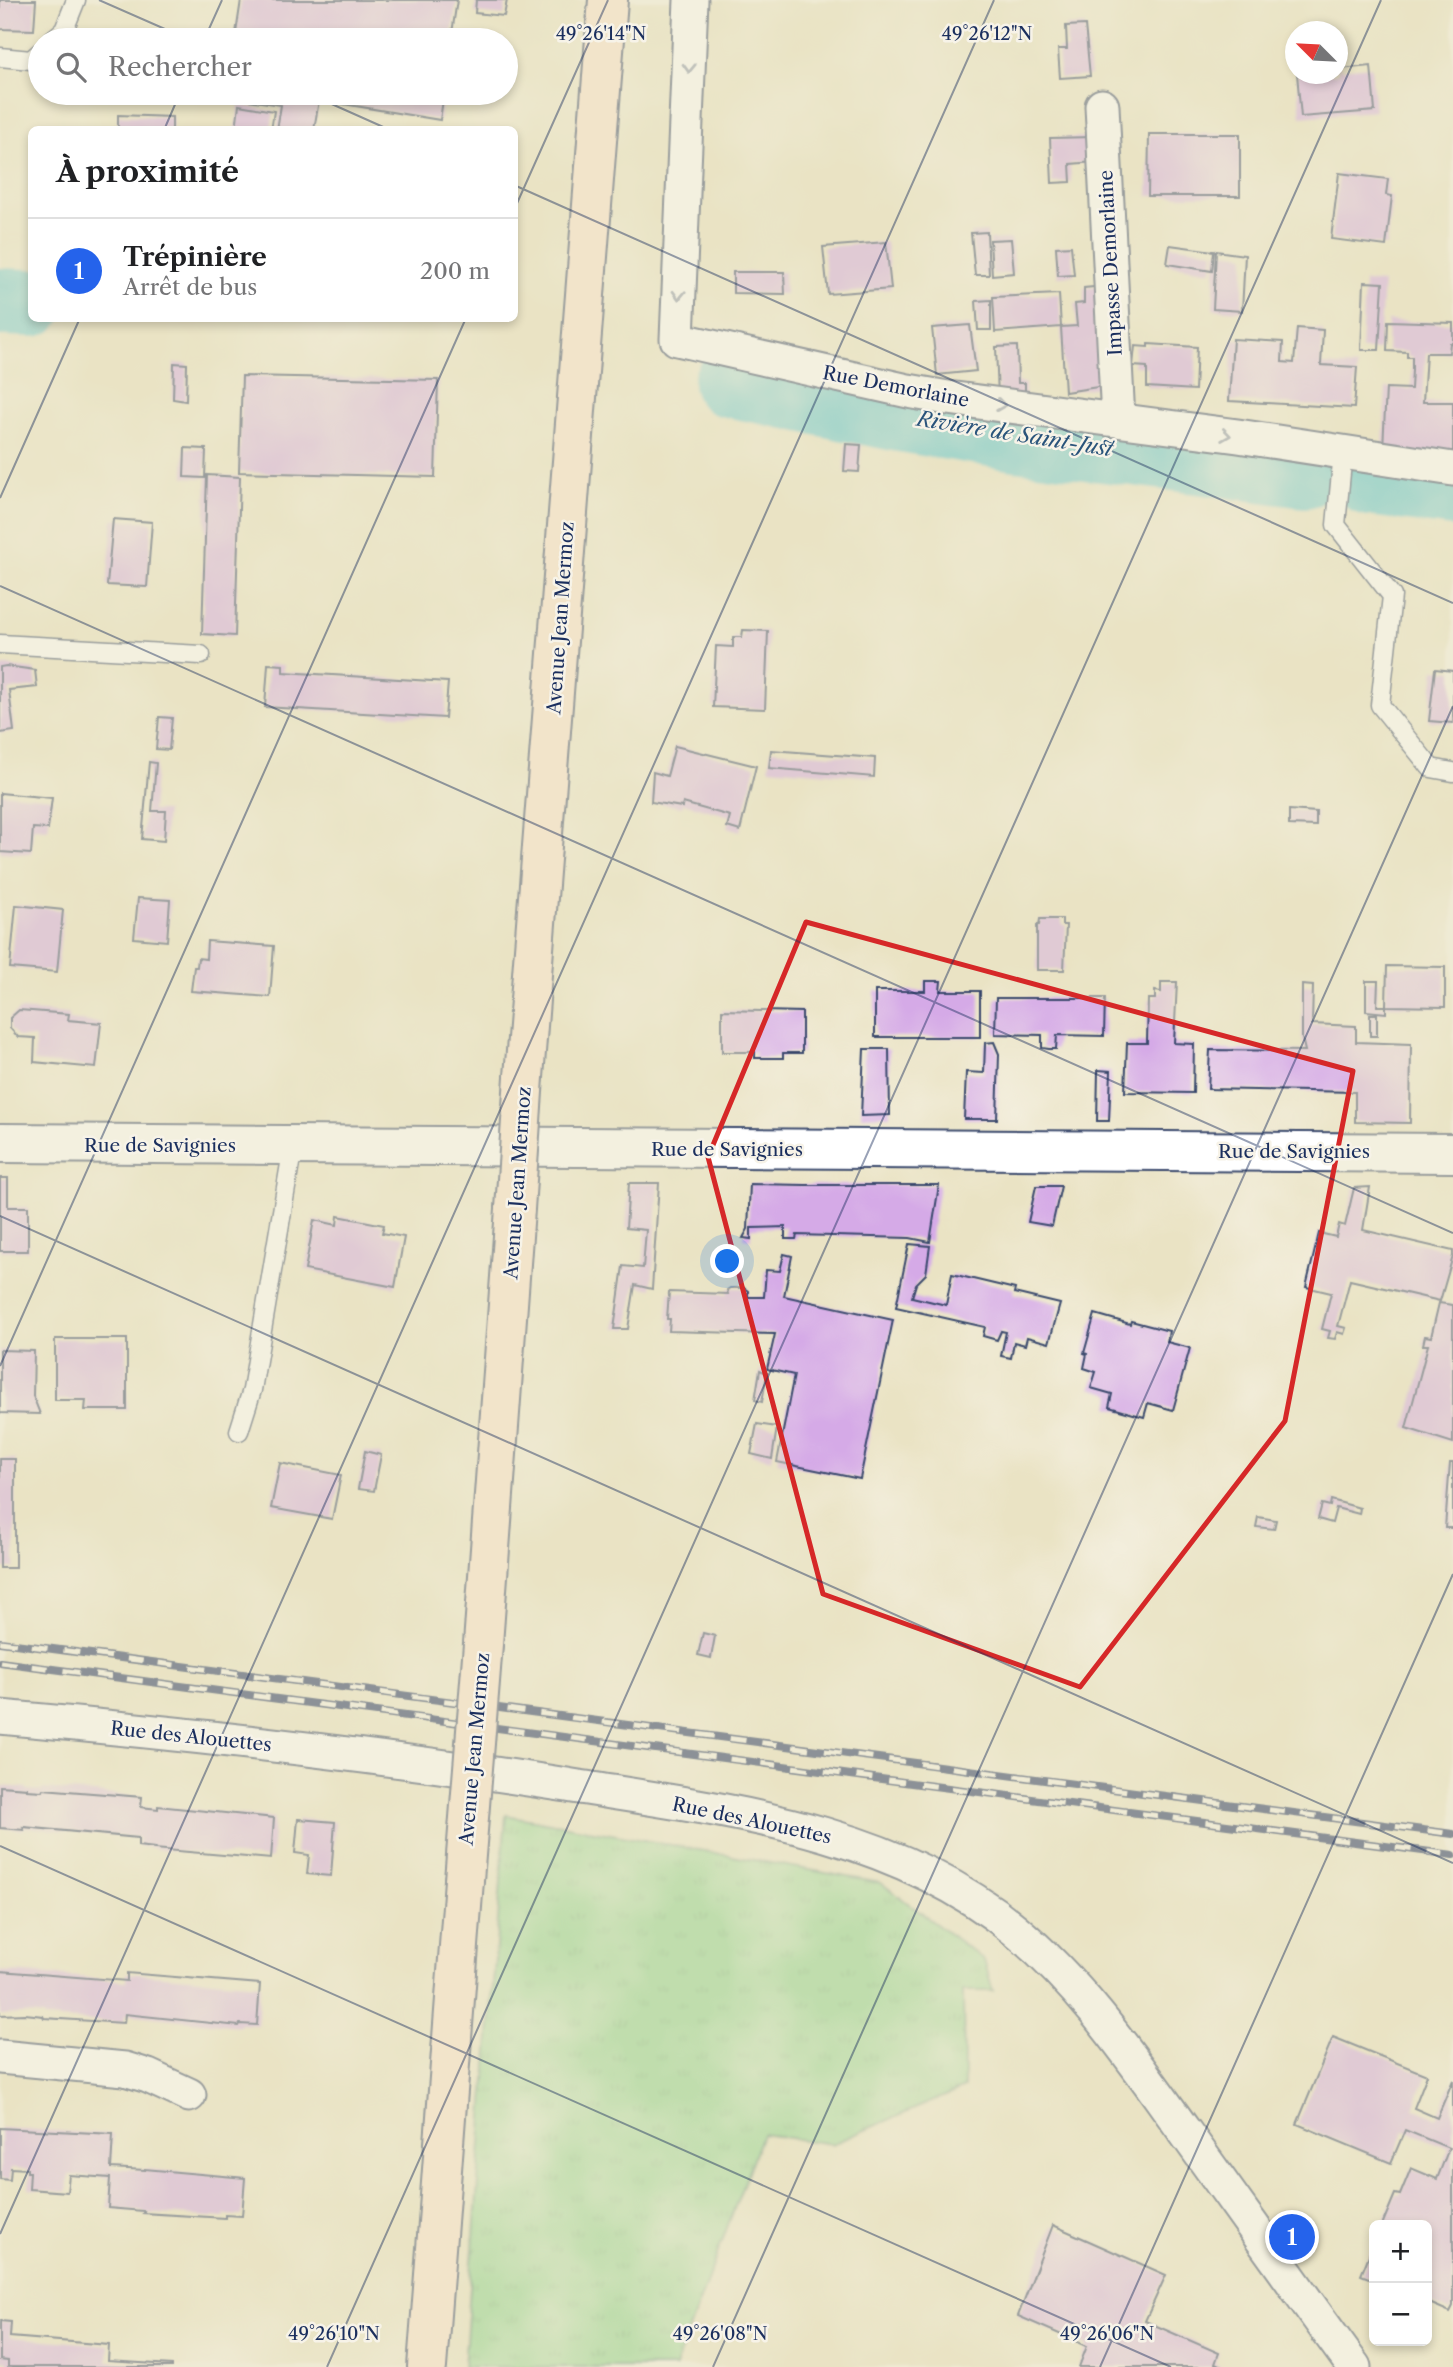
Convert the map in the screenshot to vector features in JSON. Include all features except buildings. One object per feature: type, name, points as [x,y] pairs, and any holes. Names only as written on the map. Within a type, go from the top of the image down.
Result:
[{"type":"main road","name":"Avenue Jean Mermoz","points":[[427,2367],[608,0]]},
{"type":"street","name":"Rue Demorlaine","points":[[691,0],[677,339],[908,391],[1453,469]]},
{"type":"street","name":"Impasse Demorlaine","points":[[1102,106],[1118,421]]},
{"type":"street","name":"Rue de Savignies","points":[[7,1137],[293,1146],[1453,1153]]},
{"type":"street","name":"Rue des Alouettes","points":[[0,1717],[356,1754],[716,1810],[829,1835],[923,1872],[988,1909],[1016,1931],[1079,1992],[1130,2056],[1354,2367]]},
{"type":"street","points":[[0,2057],[125,2069],[148,2076],[189,2095]]},
{"type":"lane","points":[[65,28],[76,0]]},
{"type":"lane","points":[[0,57],[28,60]]},
{"type":"lane","points":[[1343,452],[1336,525],[1392,596],[1380,705],[1431,768],[1453,772]]},
{"type":"lane","points":[[0,644],[201,655]]},
{"type":"lane","points":[[239,1431],[252,1390],[293,1146]]},
{"type":"highlighted area","points":[[806,922],[1353,1071],[1285,1421],[1080,1687],[823,1594],[708,1157]]},
{"type":"green space","points":[[506,1815],[881,1883],[984,1960],[993,1991],[963,1991],[964,2088],[832,2144],[762,2134],[675,2367],[464,2367]]},
{"type":"waterway","name":"Rivière de Saint-Just","points":[[0,302],[28,303]]},
{"type":"waterway","name":"Rivière de Saint-Just","points":[[727,383],[899,418],[1015,437],[1305,474]]},
{"type":"waterway","name":"Rivière de Saint-Just","points":[[1369,482],[1453,493]]},
{"type":"railway","points":[[0,1642],[1453,1834]]},
{"type":"railway","points":[[0,1662],[1453,1855]]},
{"type":"place","name":"Trépinière","points":[[1292,2237]]}]
